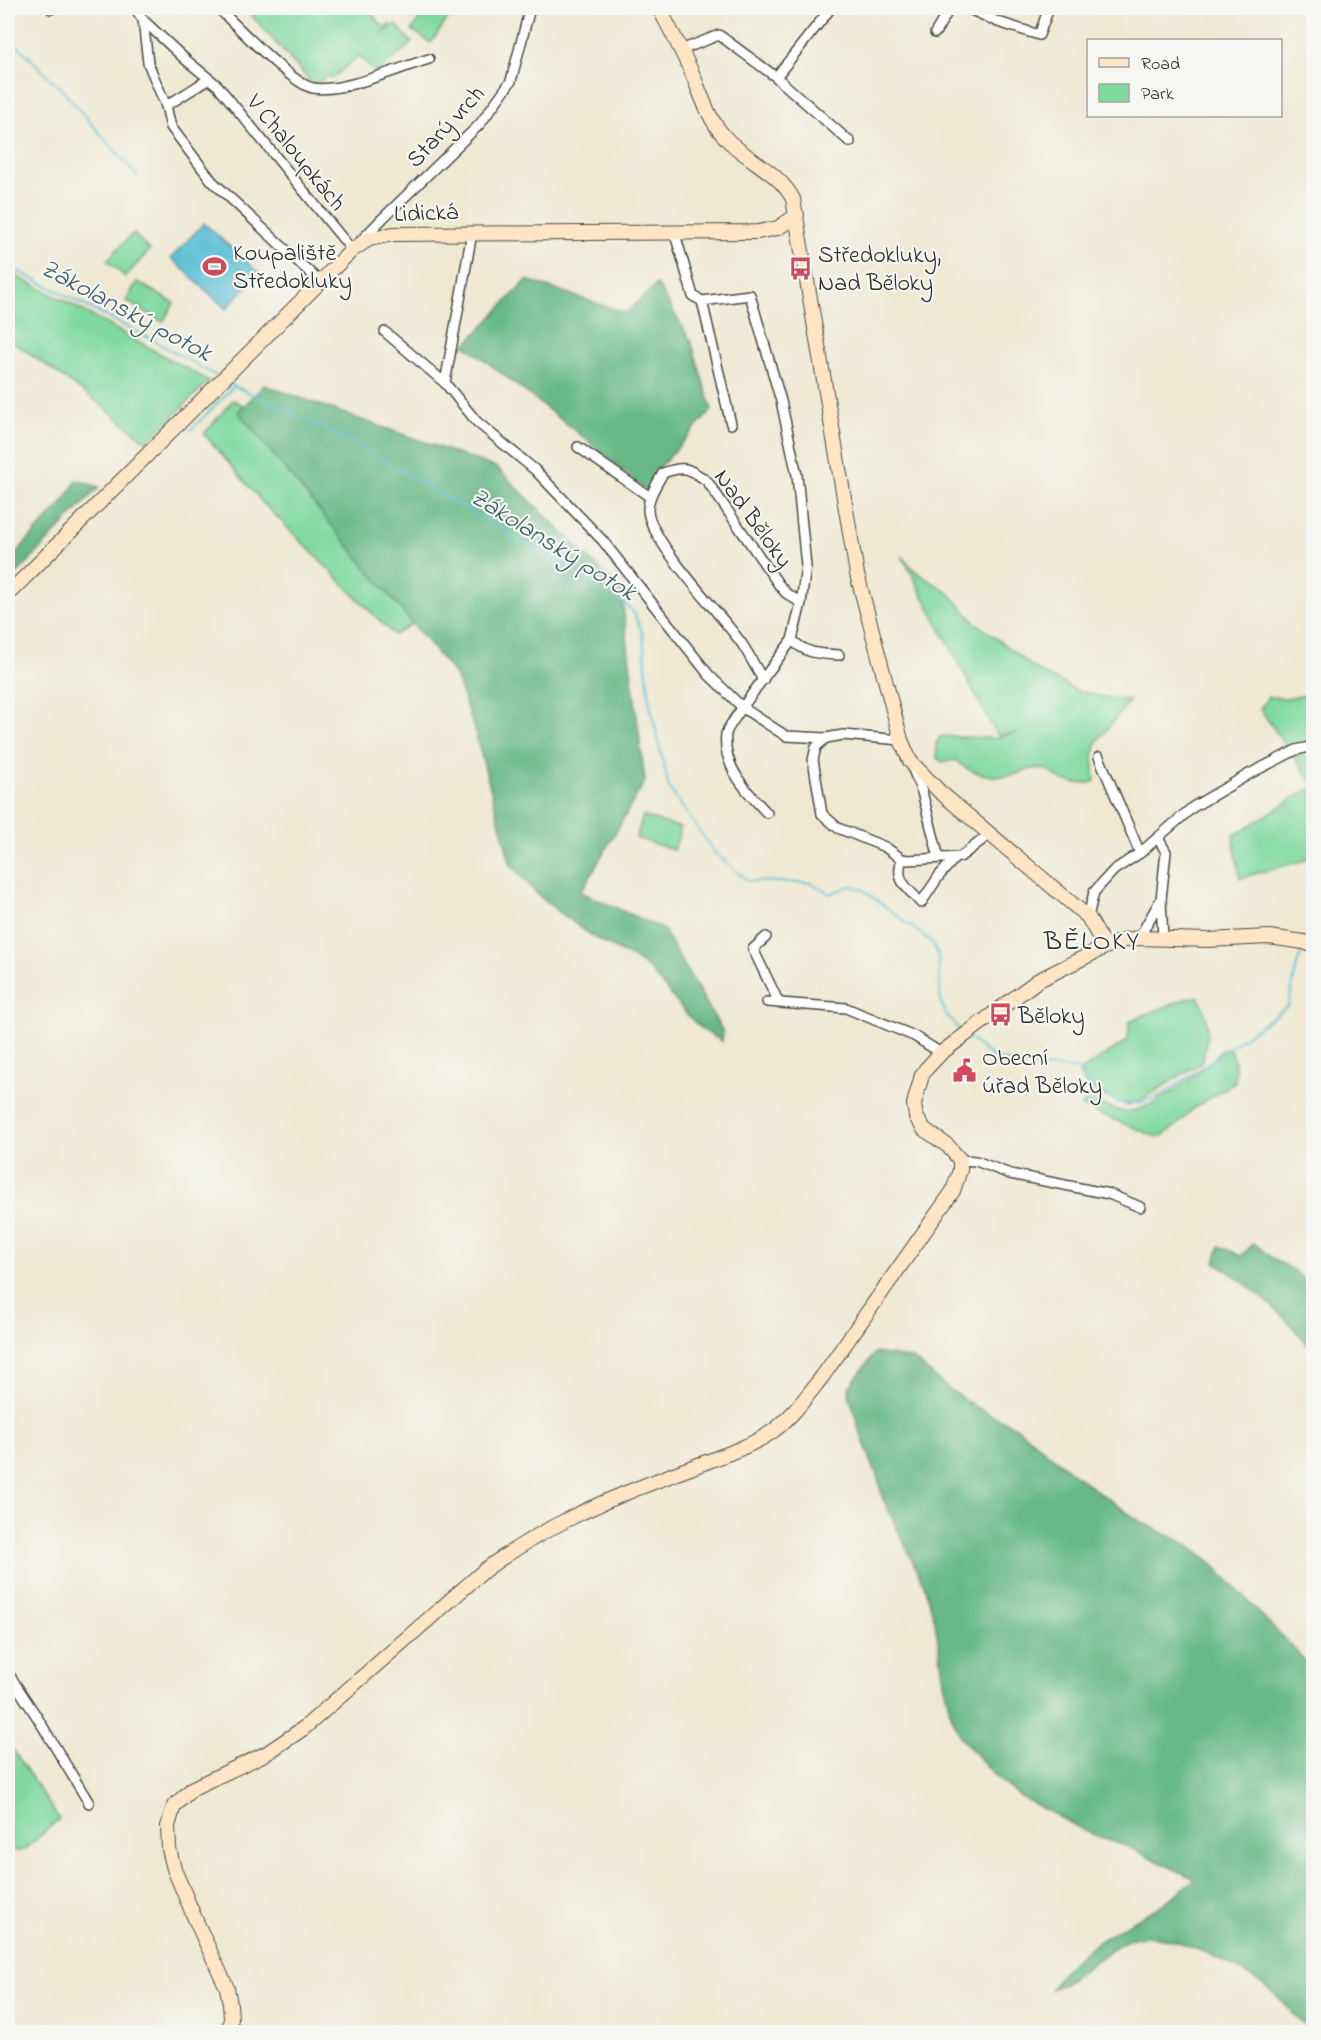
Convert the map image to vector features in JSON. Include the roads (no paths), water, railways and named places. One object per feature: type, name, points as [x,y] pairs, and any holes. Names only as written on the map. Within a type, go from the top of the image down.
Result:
[{"type":"street","name":"V Chaloupkách","points":[[135,8],[143,20],[218,86],[352,250]]},
{"type":"street","points":[[218,8],[284,71],[311,88],[339,87],[429,59]]},
{"type":"street","name":"Starý vrch","points":[[352,250],[480,124],[511,81],[530,8]]},
{"type":"street","points":[[659,8],[721,133],[734,147],[788,189],[793,199],[857,574],[901,740],[922,792],[939,858]]},
{"type":"street","points":[[776,77],[831,8]]},
{"type":"street","points":[[935,33],[950,8]]},
{"type":"street","points":[[967,8],[999,22],[1039,35],[1049,8]]},
{"type":"street","name":"V Chaloupkách","points":[[143,20],[148,63],[166,106],[171,127],[212,181],[320,282]]},
{"type":"street","points":[[681,50],[719,35],[776,77],[850,142]]},
{"type":"street","points":[[166,106],[209,79]]},
{"type":"street","name":"Lidická","points":[[8,594],[352,250],[369,239],[383,235],[472,233],[675,234],[770,231],[787,224],[797,215]]},
{"type":"street","points":[[446,383],[472,233]]},
{"type":"street","points":[[675,234],[689,290],[693,296],[702,301],[731,424]]},
{"type":"street","name":"Nad Běloky","points":[[702,301],[750,295],[781,401],[797,475],[806,566],[801,603],[792,640],[726,732],[726,753],[742,787],[766,813]]},
{"type":"street","points":[[385,332],[446,383],[477,422],[535,470],[603,541],[709,675],[743,708],[786,736],[826,738],[843,735],[901,740]]},
{"type":"street","points":[[579,447],[650,497],[648,511],[653,527],[678,566],[743,645],[763,680]]},
{"type":"street","name":"Nad Běloky","points":[[650,497],[663,472],[677,468],[691,469],[707,481],[779,585],[801,603]]},
{"type":"street","points":[[792,640],[812,654],[839,655]]},
{"type":"street","points":[[826,738],[816,747],[813,760],[822,814],[838,828],[885,847],[902,859],[955,858],[967,853],[990,834]]},
{"type":"street","points":[[1088,917],[1094,892],[1114,870],[1140,853],[1193,807],[1251,772],[1296,750],[1314,746]]},
{"type":"street","points":[[1099,757],[1140,853]]},
{"type":"street","points":[[910,761],[940,792],[1088,917],[1105,947]]},
{"type":"street","points":[[1158,838],[1166,852],[1161,899],[1163,939]]},
{"type":"street","points":[[902,859],[899,878],[921,903],[939,876],[955,858]]},
{"type":"street","points":[[1139,938],[1161,899]]},
{"type":"street","points":[[766,936],[753,949],[779,1003]]},
{"type":"street","points":[[1140,1207],[1109,1194],[1010,1174],[976,1161],[960,1160],[948,1146],[919,1124],[914,1111],[916,1093],[922,1075],[941,1053],[1037,981],[1105,947],[1125,940],[1269,937],[1304,942],[1314,946]]},
{"type":"street","points":[[766,1002],[846,1008],[914,1036],[941,1053]]},
{"type":"street","points":[[228,2032],[231,2019],[226,1988],[174,1869],[169,1849],[168,1826],[174,1806],[194,1788],[267,1753],[304,1728],[486,1569],[517,1547],[601,1502],[746,1446],[771,1433],[801,1404],[822,1377],[945,1203],[957,1180],[960,1160]]},
{"type":"street","points":[[8,1673],[88,1803]]},
{"type":"water","name":"Koupaliště Středokluky","points":[[204,223],[259,273],[226,309],[171,258]]},
{"type":"waterway","points":[[8,36],[63,91],[137,176]]},
{"type":"waterway","name":"Zákolanský potok","points":[[8,266],[153,340],[218,377]]},
{"type":"waterway","name":"Zákolanský potok","points":[[228,383],[354,443],[621,600],[634,613],[643,635],[650,705],[669,788],[715,853],[748,881],[811,883],[830,894],[850,886],[862,889],[932,942],[938,955],[941,1002],[946,1014],[961,1032]]},
{"type":"waterway","points":[[191,430],[234,386]]},
{"type":"waterway","name":"Zákolanský potok","points":[[1309,936],[1314,932]]},
{"type":"waterway","name":"Zákolanský potok","points":[[968,1038],[995,1059],[1038,1067],[1078,1069],[1092,1086],[1118,1103],[1140,1103],[1164,1094],[1288,1006],[1298,961],[1304,948]]},
{"type":"place","name":"Koupaliště Středokluky","points":[[215,266]]},
{"type":"place","name":"Středokluky, Nad Běloky","points":[[800,268]]},
{"type":"place","name":"Běloky","points":[[1000,1015]]},
{"type":"place","name":"Obecní úřad Běloky","points":[[964,1071]]},
{"type":"district","name":"BĚLOKY","points":[[1092,940]]}]
